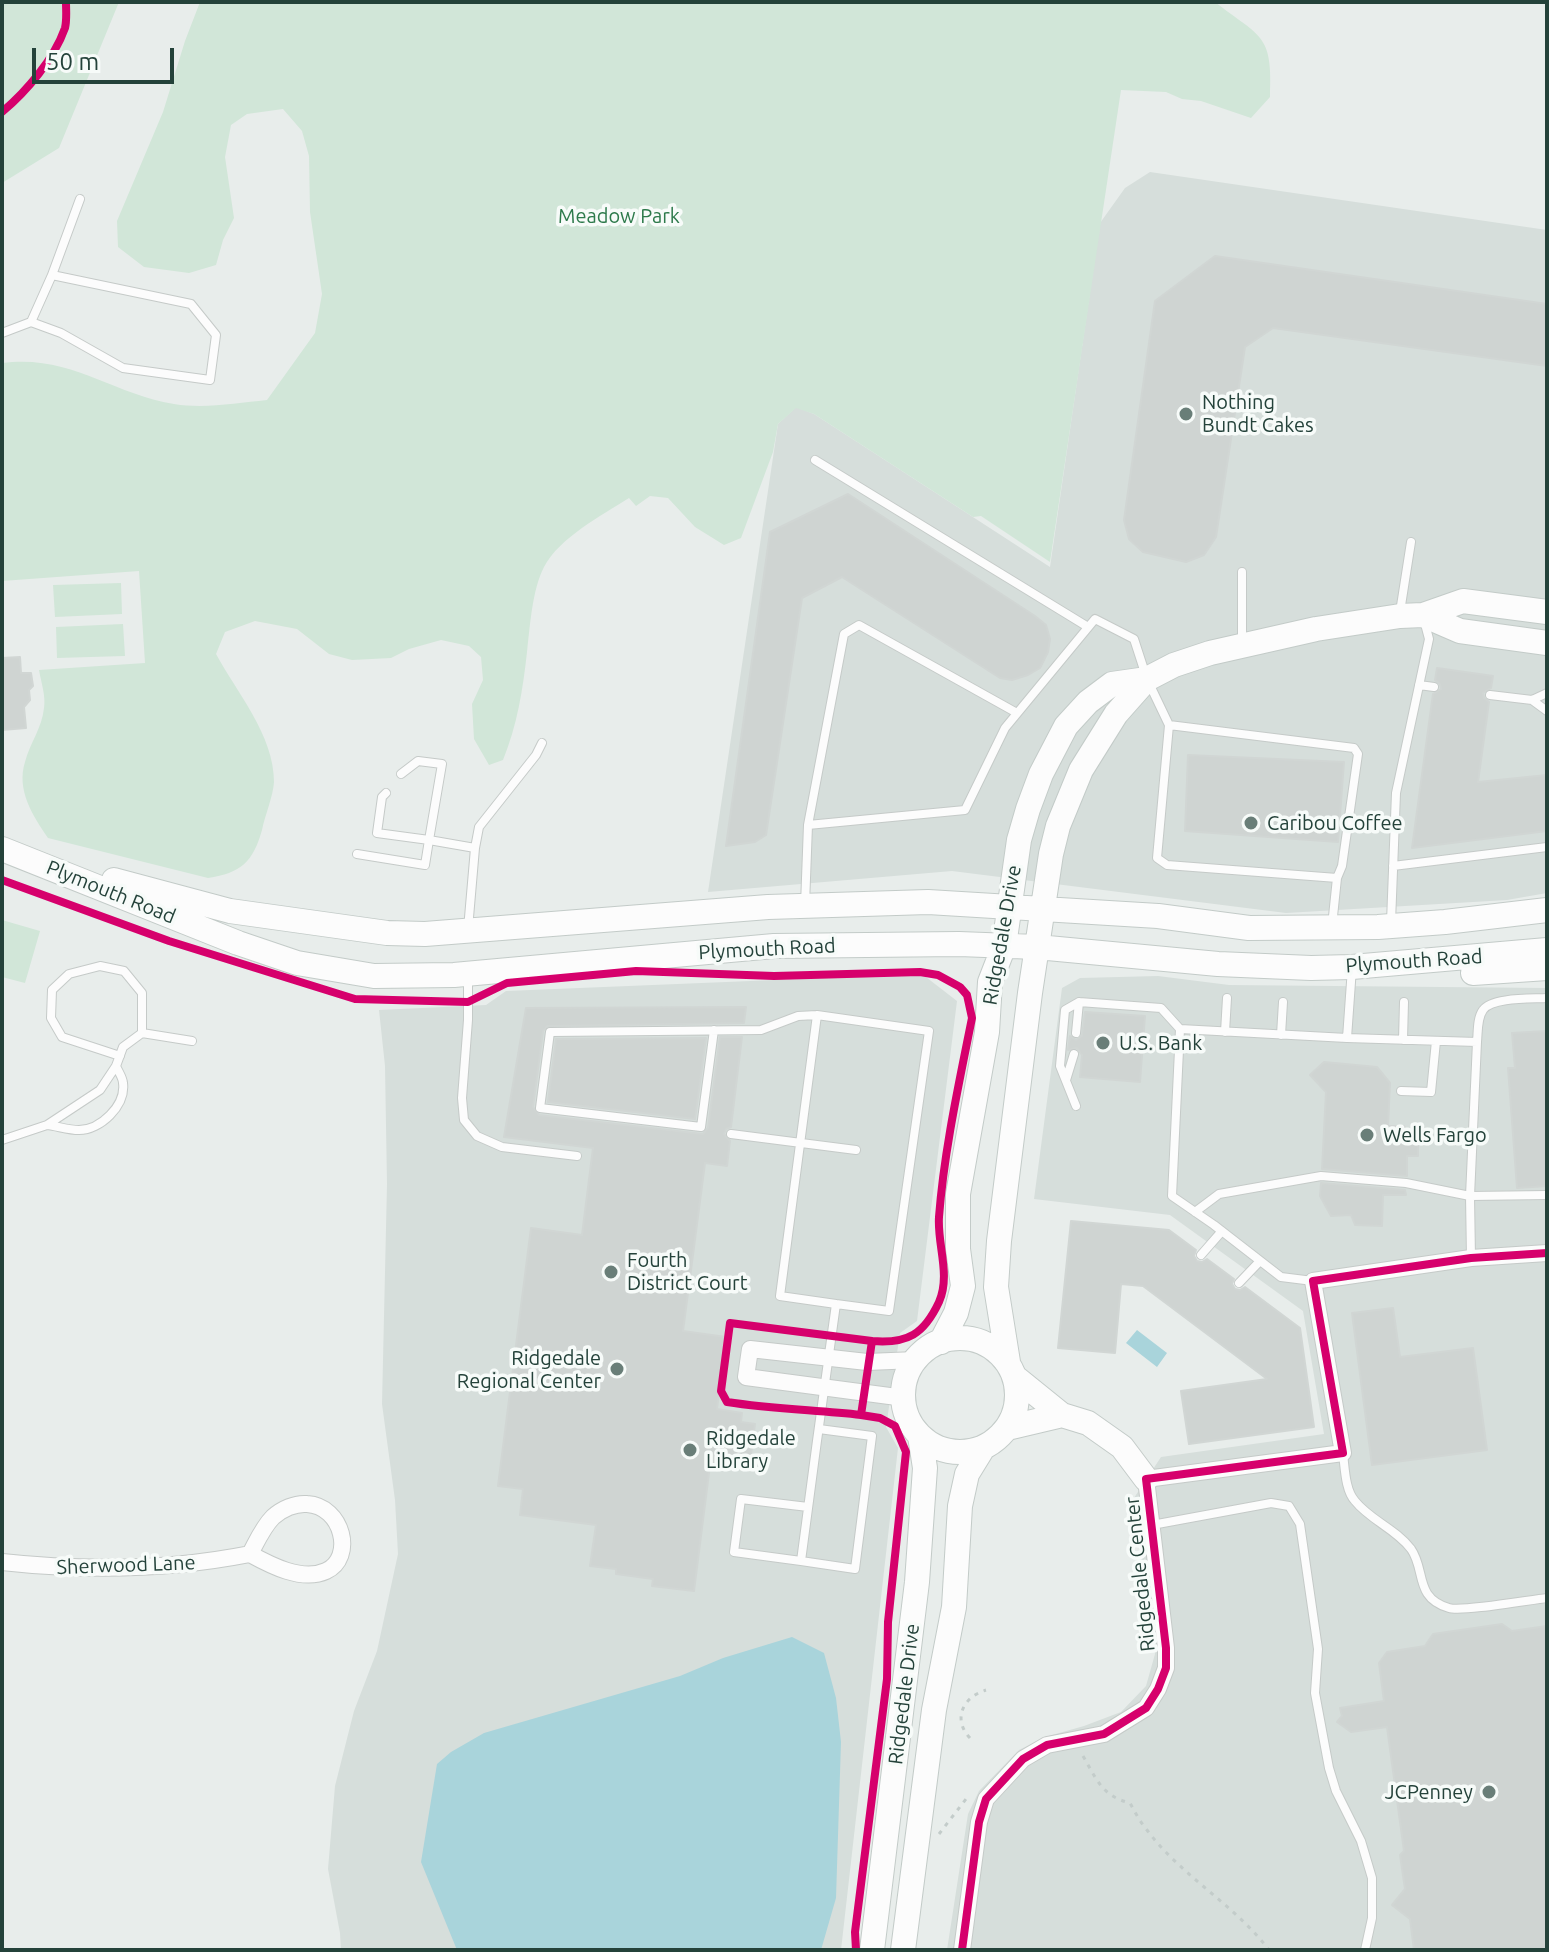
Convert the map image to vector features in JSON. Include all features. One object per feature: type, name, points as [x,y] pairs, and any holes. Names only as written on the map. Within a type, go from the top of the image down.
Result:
[{"type":"street","name":"Ridgedale Drive","points":[[941,1342],[956,1313],[963,1286],[958,1249],[958,1194],[987,1032],[990,982],[1004,946],[1019,840],[1028,809],[1041,774],[1066,726],[1088,702],[1112,684],[1147,679],[1174,665],[1242,645],[1316,629],[1411,616],[1463,601],[1547,612]]},
{"type":"street","points":[[1411,616],[1460,631],[1547,643]]},
{"type":"street","name":"Ridgedale Drive","points":[[1011,1370],[996,1287],[1005,1192],[1037,947],[1058,826],[1095,743],[1147,679]]},
{"type":"street","name":"Plymouth Road","points":[[6,850],[230,911],[387,933],[425,934],[805,906],[928,902],[1158,916],[1249,928],[1390,926],[1547,910]]},
{"type":"street","name":"Plymouth Road","points":[[6,850],[238,943],[297,963],[374,976],[468,974],[774,946],[959,944],[1037,947],[1218,964],[1352,967],[1547,950]]},
{"type":"street","points":[[468,930],[468,974]]},
{"type":"street","points":[[1352,967],[1405,978],[1547,968]]},
{"type":"street","points":[[1343,1453],[1313,1281],[1471,1258],[1547,1253]]},
{"type":"street","points":[[1011,1370],[1016,1409],[1007,1428],[983,1448],[967,1453],[950,1452],[920,1436],[909,1421],[903,1387],[916,1360],[941,1342],[957,1338],[973,1340],[992,1347],[1011,1370],[1062,1415],[1088,1423],[1122,1447],[1146,1479]]},
{"type":"street","points":[[904,1403],[897,1397],[746,1377],[750,1349],[867,1362],[916,1360]]},
{"type":"street","points":[[1007,1428],[1062,1415]]},
{"type":"street","name":"Ridgedale Drive","points":[[872,1950],[917,1582],[925,1468],[920,1436]]},
{"type":"street","name":"Ridgedale Drive","points":[[903,1950],[934,1710],[954,1607],[960,1506],[967,1474],[983,1448]]},
{"type":"street","name":"Ridgedale Center","points":[[962,1950],[979,1822],[986,1799],[1023,1759],[1047,1745],[1104,1734],[1146,1708],[1158,1689],[1166,1668],[1165,1634],[1146,1479],[1343,1453]]},
{"type":"street","points":[[300,1504],[314,1505],[331,1513],[340,1528],[342,1545],[338,1559],[327,1571],[308,1574],[287,1571],[250,1554],[273,1517],[300,1504]]},
{"type":"street","name":"Sherwood Lane","points":[[2,1562],[53,1567],[199,1564],[250,1554]]},
{"type":"lane","points":[[31,322],[80,199]]},
{"type":"lane","points":[[2,333],[31,322],[61,333],[123,368],[210,380],[216,335],[191,304],[52,275]]},
{"type":"lane","points":[[815,460],[1088,627]]},
{"type":"lane","points":[[1390,926],[1396,793],[1429,639],[1411,616],[1411,542]]},
{"type":"lane","points":[[1242,572],[1242,645]]},
{"type":"lane","points":[[808,825],[965,810],[1005,728],[1095,619],[1134,639],[1147,679],[1169,725],[1157,858],[1167,865],[1337,878]]},
{"type":"lane","points":[[805,906],[808,825],[844,634],[859,625],[1017,713]]},
{"type":"lane","points":[[1419,685],[1434,687]]},
{"type":"lane","points":[[1532,700],[1547,693]]},
{"type":"lane","points":[[1490,695],[1532,700],[1547,711]]},
{"type":"lane","points":[[1169,725],[1354,748],[1358,754],[1342,866],[1337,878],[1332,928]]},
{"type":"lane","points":[[468,930],[479,827],[542,743]]},
{"type":"lane","points":[[357,854],[425,865],[442,764],[418,761],[401,774]]},
{"type":"lane","points":[[386,793],[382,797],[377,833],[475,848]]},
{"type":"lane","points":[[1393,866],[1547,847]]},
{"type":"lane","points":[[120,1056],[62,1037],[51,1018],[52,990],[69,974],[100,966],[124,971],[142,993],[142,1033]]},
{"type":"lane","points":[[1347,1038],[1352,967]]},
{"type":"lane","points":[[468,974],[462,1098],[464,1120],[477,1136],[502,1147],[577,1156]]},
{"type":"lane","points":[[1225,1032],[1227,998]]},
{"type":"lane","points":[[1471,1258],[1470,1196],[1479,1020],[1484,1008],[1494,1002],[1547,998]]},
{"type":"lane","points":[[1076,1106],[1060,1066],[1065,1010],[1079,1002],[1161,1008],[1180,1029],[1477,1042]]},
{"type":"lane","points":[[1076,1033],[1079,1002]]},
{"type":"lane","points":[[1281,1035],[1283,1002]]},
{"type":"lane","points":[[1403,1040],[1404,1002]]},
{"type":"lane","points":[[714,1030],[701,1127],[540,1108],[550,1032],[714,1030],[761,1030],[798,1016],[817,1015],[929,1031],[889,1311],[780,1296],[817,1015]]},
{"type":"lane","points":[[1180,1029],[1172,1196],[1281,1277],[1313,1281]]},
{"type":"lane","points":[[2,1140],[47,1125],[100,1090],[116,1066],[123,1047],[142,1033],[192,1041]]},
{"type":"lane","points":[[1401,1091],[1431,1092],[1436,1041]]},
{"type":"lane","points":[[1065,1080],[1074,1054]]},
{"type":"lane","points":[[47,1125],[78,1130],[94,1127],[110,1116],[120,1101],[124,1084],[116,1066]]},
{"type":"lane","points":[[731,1134],[856,1150]]},
{"type":"lane","points":[[1195,1212],[1219,1194],[1321,1176],[1406,1183],[1470,1196],[1547,1195]]},
{"type":"lane","points":[[1201,1255],[1222,1231]]},
{"type":"lane","points":[[1239,1283],[1260,1261]]},
{"type":"lane","points":[[801,1561],[836,1304]]},
{"type":"lane","points":[[808,1507],[741,1499],[734,1552],[855,1569],[872,1436],[819,1429]]},
{"type":"lane","points":[[1343,1453],[1349,1490],[1354,1501],[1400,1537],[1413,1552],[1422,1587],[1428,1595],[1450,1608],[1547,1598]]},
{"type":"lane","points":[[1150,1525],[1271,1503],[1289,1506],[1300,1524],[1318,1649],[1315,1693],[1329,1768],[1336,1791],[1361,1841],[1372,1878],[1373,1909],[1365,1950]]},
{"type":"path","points":[[970,1738],[963,1730],[961,1710],[965,1701],[986,1690]]},
{"type":"path","points":[[1079,1739],[1081,1753],[1100,1785],[1113,1799],[1130,1803],[1148,1832],[1199,1882],[1230,1906],[1269,1950]]},
{"type":"path","points":[[934,1840],[948,1826],[971,1791]]},
{"type":"shaded area","points":[[1150,172],[1547,230],[1547,893],[1507,900],[1286,913],[952,871],[708,892],[778,424],[796,407],[814,414],[1050,567],[1100,223],[1125,188]]},
{"type":"shaded area","points":[[922,974],[957,1001],[917,1321],[900,1333],[886,1427],[898,1448],[841,1950],[341,1950],[328,1869],[335,1786],[354,1711],[377,1651],[398,1554],[395,1500],[382,1404],[387,1184],[385,1066],[379,1010],[486,1005],[506,991]]},
{"type":"shaded area","points":[[1158,976],[1229,985],[1547,988],[1547,1950],[947,1950],[968,1814],[979,1791],[1019,1750],[1045,1737],[1121,1712],[1146,1686],[1155,1654],[1132,1501],[1161,1457],[1324,1434],[1303,1311],[1170,1215],[1034,1199],[1062,988],[1080,978]]},
{"type":"green space","points":[[2,2],[119,2],[59,148],[2,183]]},
{"type":"green space","name":"Meadow Park","points":[[200,2],[1215,2],[1261,39],[1269,60],[1270,97],[1251,118],[1166,92],[1121,90],[1050,562],[981,516],[973,517],[814,414],[796,408],[778,424],[773,452],[741,538],[724,545],[695,527],[668,498],[650,496],[636,506],[629,498],[582,528],[551,556],[537,586],[519,707],[503,760],[489,765],[474,739],[472,704],[483,680],[481,657],[469,646],[441,640],[391,658],[352,660],[329,654],[297,629],[255,621],[225,632],[216,654],[261,731],[268,748],[274,782],[262,830],[250,858],[229,873],[208,878],[48,838],[24,793],[25,762],[44,708],[39,670],[145,663],[139,571],[2,581],[2,363],[49,364],[174,404],[232,404],[267,400],[315,333],[322,294],[310,212],[309,156],[302,131],[283,109],[247,114],[231,125],[225,157],[234,218],[223,240],[216,265],[189,273],[144,267],[118,247],[117,221],[163,112]]},
{"type":"green space","points":[[121,583],[122,614],[55,617],[53,585]]},
{"type":"green space","points":[[123,624],[125,656],[57,658],[56,627]]},
{"type":"green space","points":[[2,920],[40,931],[25,983],[2,977]]},
{"type":"water","points":[[1137,1330],[1167,1353],[1157,1367],[1126,1343]]},
{"type":"water","points":[[792,1637],[824,1653],[836,1698],[841,1742],[836,1898],[821,1950],[457,1950],[421,1862],[437,1764],[484,1733],[680,1676],[723,1658]]},
{"type":"building","points":[[1215,256],[1547,304],[1547,366],[1273,328],[1245,347],[1216,537],[1204,555],[1186,562],[1143,552],[1129,539],[1124,520],[1155,301]]},
{"type":"building","points":[[848,494],[1035,616],[1046,625],[1050,639],[1048,652],[1040,668],[1028,675],[1012,680],[1000,678],[842,577],[802,598],[766,835],[755,842],[726,846],[770,532]]},
{"type":"building","points":[[20,657],[21,673],[31,673],[33,686],[29,690],[30,700],[24,707],[26,728],[2,730],[2,658]]},
{"type":"building","points":[[1437,668],[1493,676],[1491,688],[1483,693],[1489,702],[1478,782],[1547,775],[1547,831],[1412,848],[1433,694],[1441,689],[1435,680]]},
{"type":"building","points":[[1188,755],[1344,762],[1338,842],[1185,831]]},
{"type":"building","name":"Ridgedale Regional Center","points":[[746,1007],[744,1023],[547,1026],[543,1031],[533,1107],[539,1115],[703,1134],[708,1128],[720,1037],[742,1037],[731,1127],[724,1134],[730,1141],[727,1166],[705,1163],[683,1331],[726,1337],[717,1409],[742,1413],[741,1422],[755,1424],[749,1470],[710,1465],[694,1591],[652,1586],[653,1579],[616,1574],[616,1569],[590,1566],[596,1525],[520,1515],[523,1489],[498,1486],[531,1228],[582,1235],[593,1148],[504,1137],[526,1008]]},
{"type":"building","name":"U.S. Bank","points":[[1085,1012],[1145,1016],[1140,1082],[1080,1077],[1082,1055],[1077,1048],[1068,1050],[1070,1036],[1076,1040],[1082,1036]]},
{"type":"building","points":[[1547,1031],[1547,1186],[1517,1188],[1508,1068],[1515,1068],[1512,1033]]},
{"type":"building","points":[[706,1038],[695,1119],[548,1102],[556,1039]]},
{"type":"building","name":"Wells Fargo","points":[[1324,1062],[1377,1067],[1390,1083],[1388,1126],[1404,1126],[1418,1145],[1418,1156],[1407,1156],[1407,1176],[1322,1169],[1326,1092],[1310,1075]]},
{"type":"building","points":[[1321,1183],[1405,1190],[1406,1195],[1383,1195],[1382,1226],[1355,1225],[1351,1215],[1331,1216],[1320,1196]]},
{"type":"building","points":[[1071,1221],[1169,1230],[1196,1250],[1194,1256],[1197,1261],[1207,1259],[1234,1279],[1232,1284],[1235,1289],[1245,1287],[1300,1328],[1314,1427],[1189,1444],[1181,1391],[1267,1379],[1143,1286],[1121,1284],[1115,1353],[1058,1348]]},
{"type":"building","points":[[1393,1308],[1400,1357],[1473,1348],[1487,1450],[1372,1465],[1352,1313]]},
{"type":"building","points":[[1502,1624],[1512,1631],[1547,1626],[1547,1950],[1414,1950],[1410,1919],[1392,1905],[1405,1889],[1400,1855],[1404,1851],[1387,1727],[1351,1732],[1337,1722],[1342,1716],[1340,1708],[1384,1701],[1379,1663],[1387,1652],[1425,1646],[1433,1634]]},
{"type":"cycle path","points":[[2,112],[30,84],[54,51],[65,28],[66,2]]},
{"type":"cycle path","points":[[2,880],[169,941],[355,999],[468,1002],[507,983],[636,971],[774,976],[920,972],[938,975],[960,987],[967,995],[972,1018],[941,1192],[942,1292],[927,1322],[913,1335],[896,1341],[872,1341],[861,1415],[880,1418],[895,1426],[906,1452],[888,1622],[887,1679],[855,1932],[856,1950]]},
{"type":"cycle path","points":[[962,1950],[979,1822],[986,1799],[1023,1759],[1047,1745],[1104,1734],[1146,1708],[1158,1689],[1166,1668],[1166,1648],[1146,1479],[1343,1453],[1313,1281],[1471,1258],[1547,1253]]},
{"type":"cycle path","points":[[861,1415],[727,1402],[721,1391],[730,1323],[872,1341]]},
{"type":"place","name":"Nothing Bundt Cakes","points":[[1186,414]]},
{"type":"place","name":"Caribou Coffee","points":[[1251,823]]},
{"type":"place","name":"U.S. Bank","points":[[1103,1043]]},
{"type":"place","name":"Wells Fargo","points":[[1367,1135]]},
{"type":"place","name":"Fourth District Court","points":[[611,1272]]},
{"type":"place","name":"Ridgedale Regional Center","points":[[617,1369]]},
{"type":"place","name":"Ridgedale Library","points":[[690,1450]]},
{"type":"place","name":"JCPenney","points":[[1489,1792]]}]
